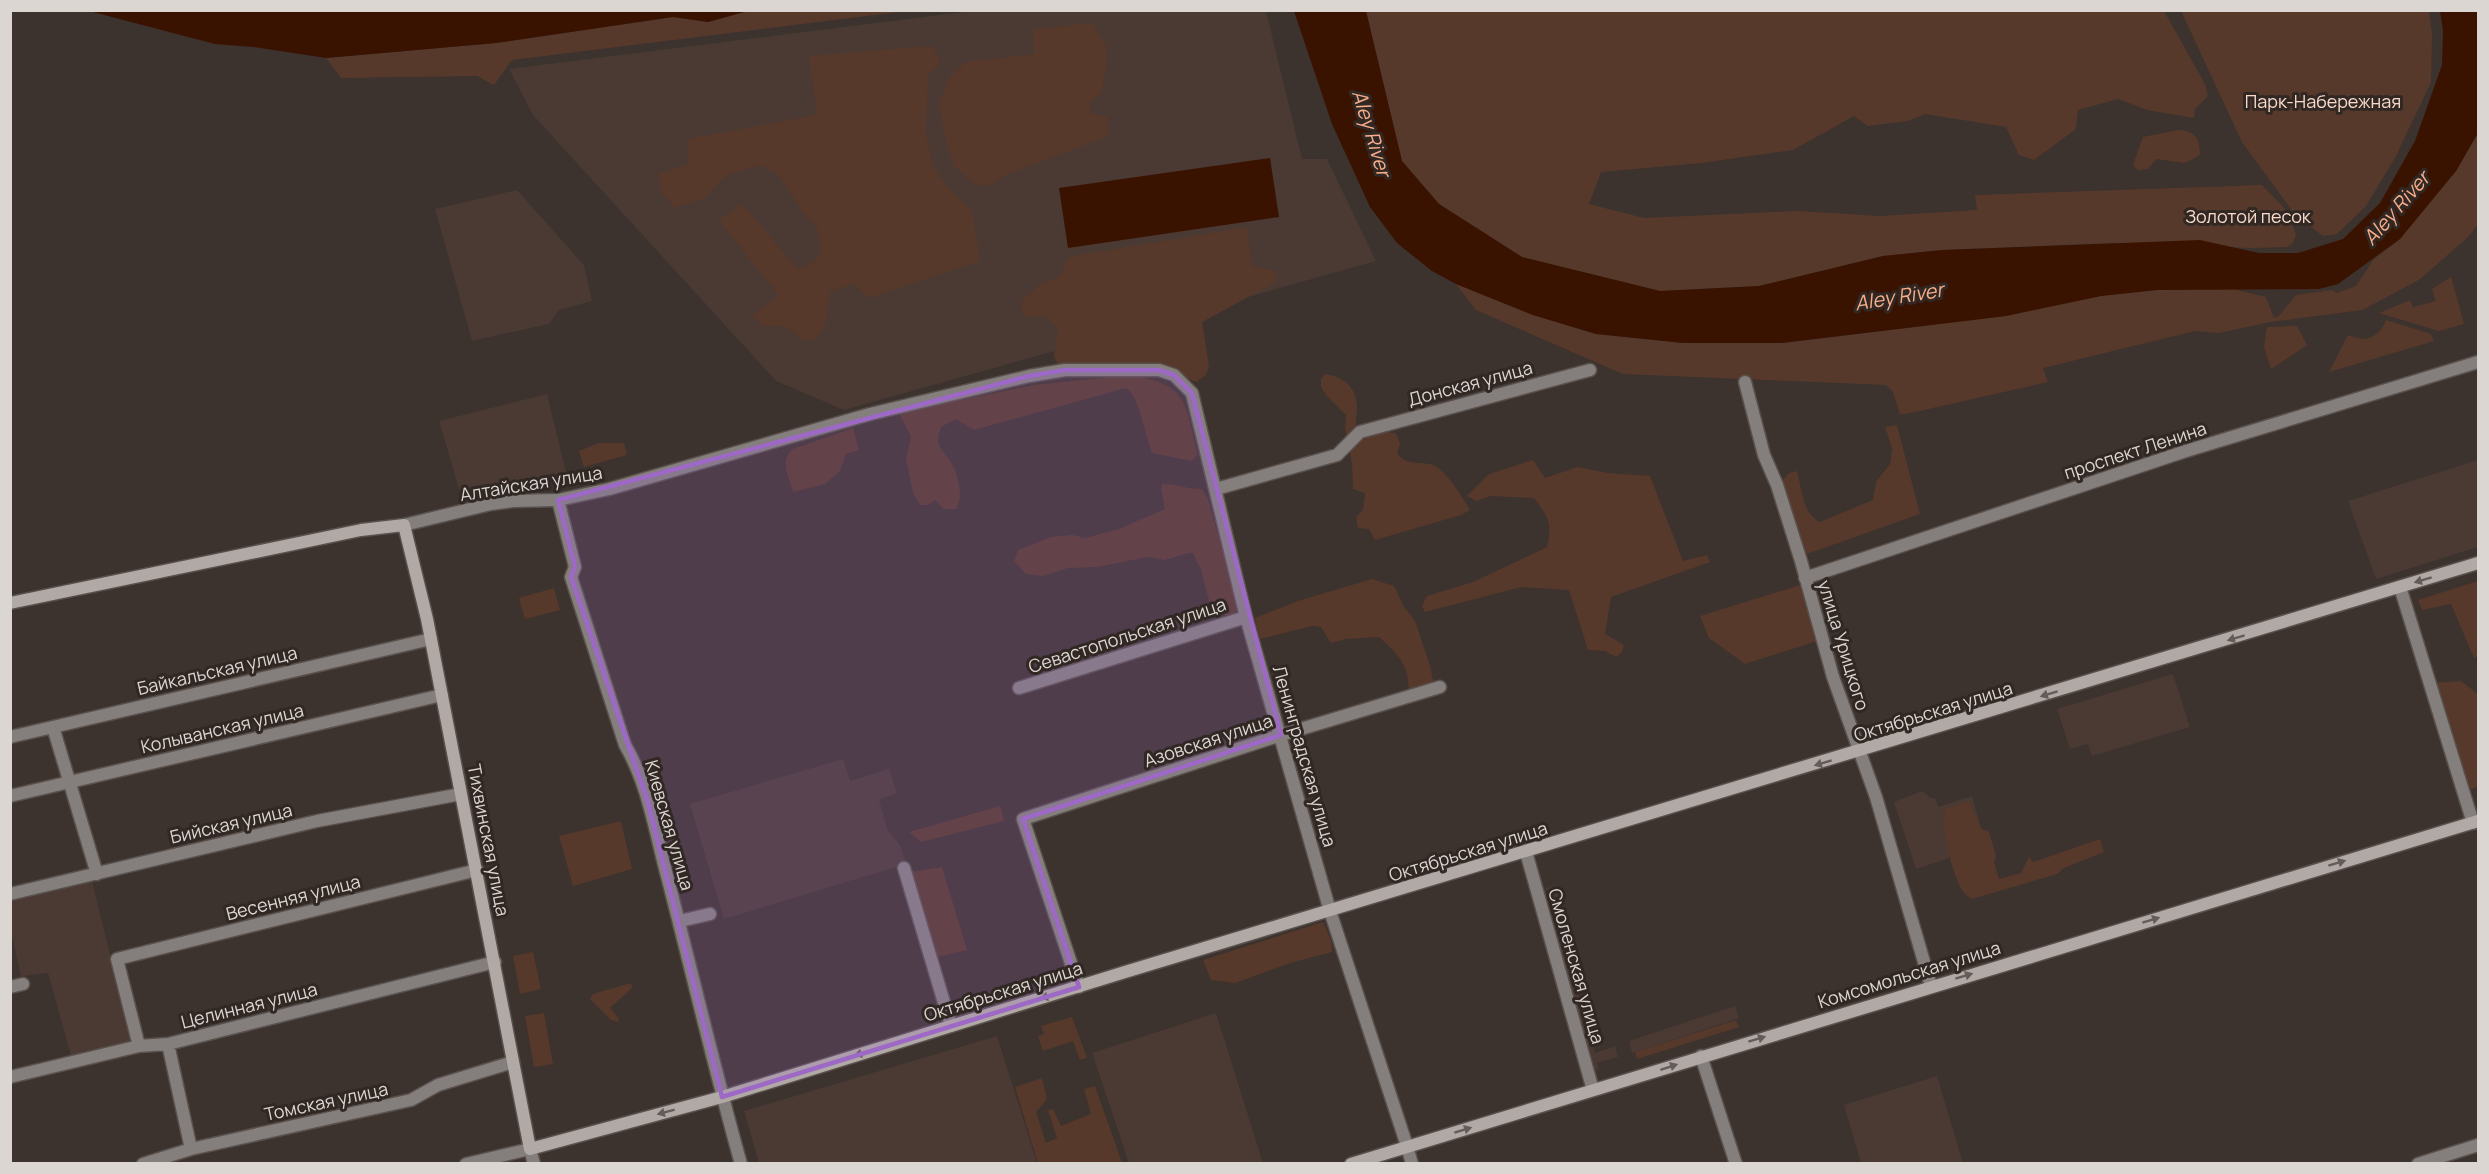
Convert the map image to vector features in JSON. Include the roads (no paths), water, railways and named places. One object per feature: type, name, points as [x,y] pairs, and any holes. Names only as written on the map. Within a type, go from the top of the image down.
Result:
[{"type":"main road","name":"Алтайская улица","points":[[10,603],[361,530],[404,525]]},
{"type":"main road","name":"Тихвинская улица","points":[[404,525],[431,639],[530,1149]]},
{"type":"main road","name":"Октябрьская улица","points":[[530,1149],[722,1097],[2478,564]]},
{"type":"main road","name":"Комсомольская улица","points":[[1351,1164],[2476,822]]},
{"type":"street","name":"проспект Ленина","points":[[1805,578],[2186,451],[2478,362]]},
{"type":"street","name":"Алтайская улица","points":[[404,525],[502,502],[558,500],[609,489],[870,414],[1029,376],[1065,370],[1159,370]]},
{"type":"street","name":"Ленинградская улица","points":[[1159,370],[1174,375],[1191,393],[1246,617],[1330,911],[1412,1164]]},
{"type":"street","name":"Донская улица","points":[[1216,489],[1337,455],[1360,432],[1590,370]]},
{"type":"street","name":"улица Урицкого","points":[[1745,382],[1764,455],[1777,485],[1830,667],[1898,871],[1931,986]]},
{"type":"street","name":"Киевская улица","points":[[558,500],[575,567],[571,577],[625,745],[634,760],[648,803],[741,1164]]},
{"type":"street","points":[[2400,587],[2476,822]]},
{"type":"street","name":"Севастопольская улица","points":[[1019,688],[1246,617]]},
{"type":"street","name":"Байкальская улица","points":[[10,736],[431,639]]},
{"type":"street","name":"Азовская улица","points":[[1079,987],[1023,819],[1281,735],[1440,687]]},
{"type":"street","name":"Колыванская улица","points":[[10,796],[442,695]]},
{"type":"street","points":[[53,727],[97,874]]},
{"type":"street","name":"Бийская улица","points":[[10,894],[317,821],[461,794]]},
{"type":"street","name":"Смоленская улица","points":[[1526,852],[1593,1090]]},
{"type":"street","points":[[904,868],[951,1026]]},
{"type":"street","name":"Весенняя улица","points":[[139,1046],[117,959],[477,870]]},
{"type":"street","points":[[680,921],[710,914]]},
{"type":"street","name":"Целинная улица","points":[[10,1077],[139,1046],[168,1044],[495,962]]},
{"type":"street","points":[[10,987],[23,984]]},
{"type":"street","points":[[168,1044],[191,1149]]},
{"type":"street","points":[[1701,1056],[1736,1164]]},
{"type":"street","name":"Томская улица","points":[[143,1164],[176,1159],[191,1149],[411,1100],[438,1084],[513,1062]]},
{"type":"street","points":[[2418,1164],[2478,1145]]},
{"type":"street","name":"Октябрьская улица","points":[[466,1164],[530,1149]]},
{"type":"street","name":"Тихвинская улица","points":[[530,1149],[534,1164]]},
{"type":"water","points":[[89,11],[748,11],[708,22],[673,17],[496,43],[326,58],[254,47],[215,44]]},
{"type":"water","name":"Aley River","points":[[1294,11],[1366,11],[1402,161],[1439,204],[1522,257],[1660,291],[1759,286],[1883,256],[1942,250],[2200,240],[2259,253],[2298,253],[2343,239],[2380,203],[2415,141],[2442,65],[2443,30],[2440,11],[2478,11],[2478,133],[2456,171],[2400,239],[2338,284],[2319,289],[2157,290],[2101,296],[2006,316],[1782,343],[1683,343],[1596,334],[1533,315],[1456,284],[1432,271],[1397,243],[1370,207],[1332,124]]},
{"type":"water","points":[[1270,158],[1279,217],[1068,248],[1059,188]]},
{"type":"park label","name":"Парк-Набережная","points":[[2323,101]]},
{"type":"park label","name":"Золотой песок","points":[[2248,216]]}]
